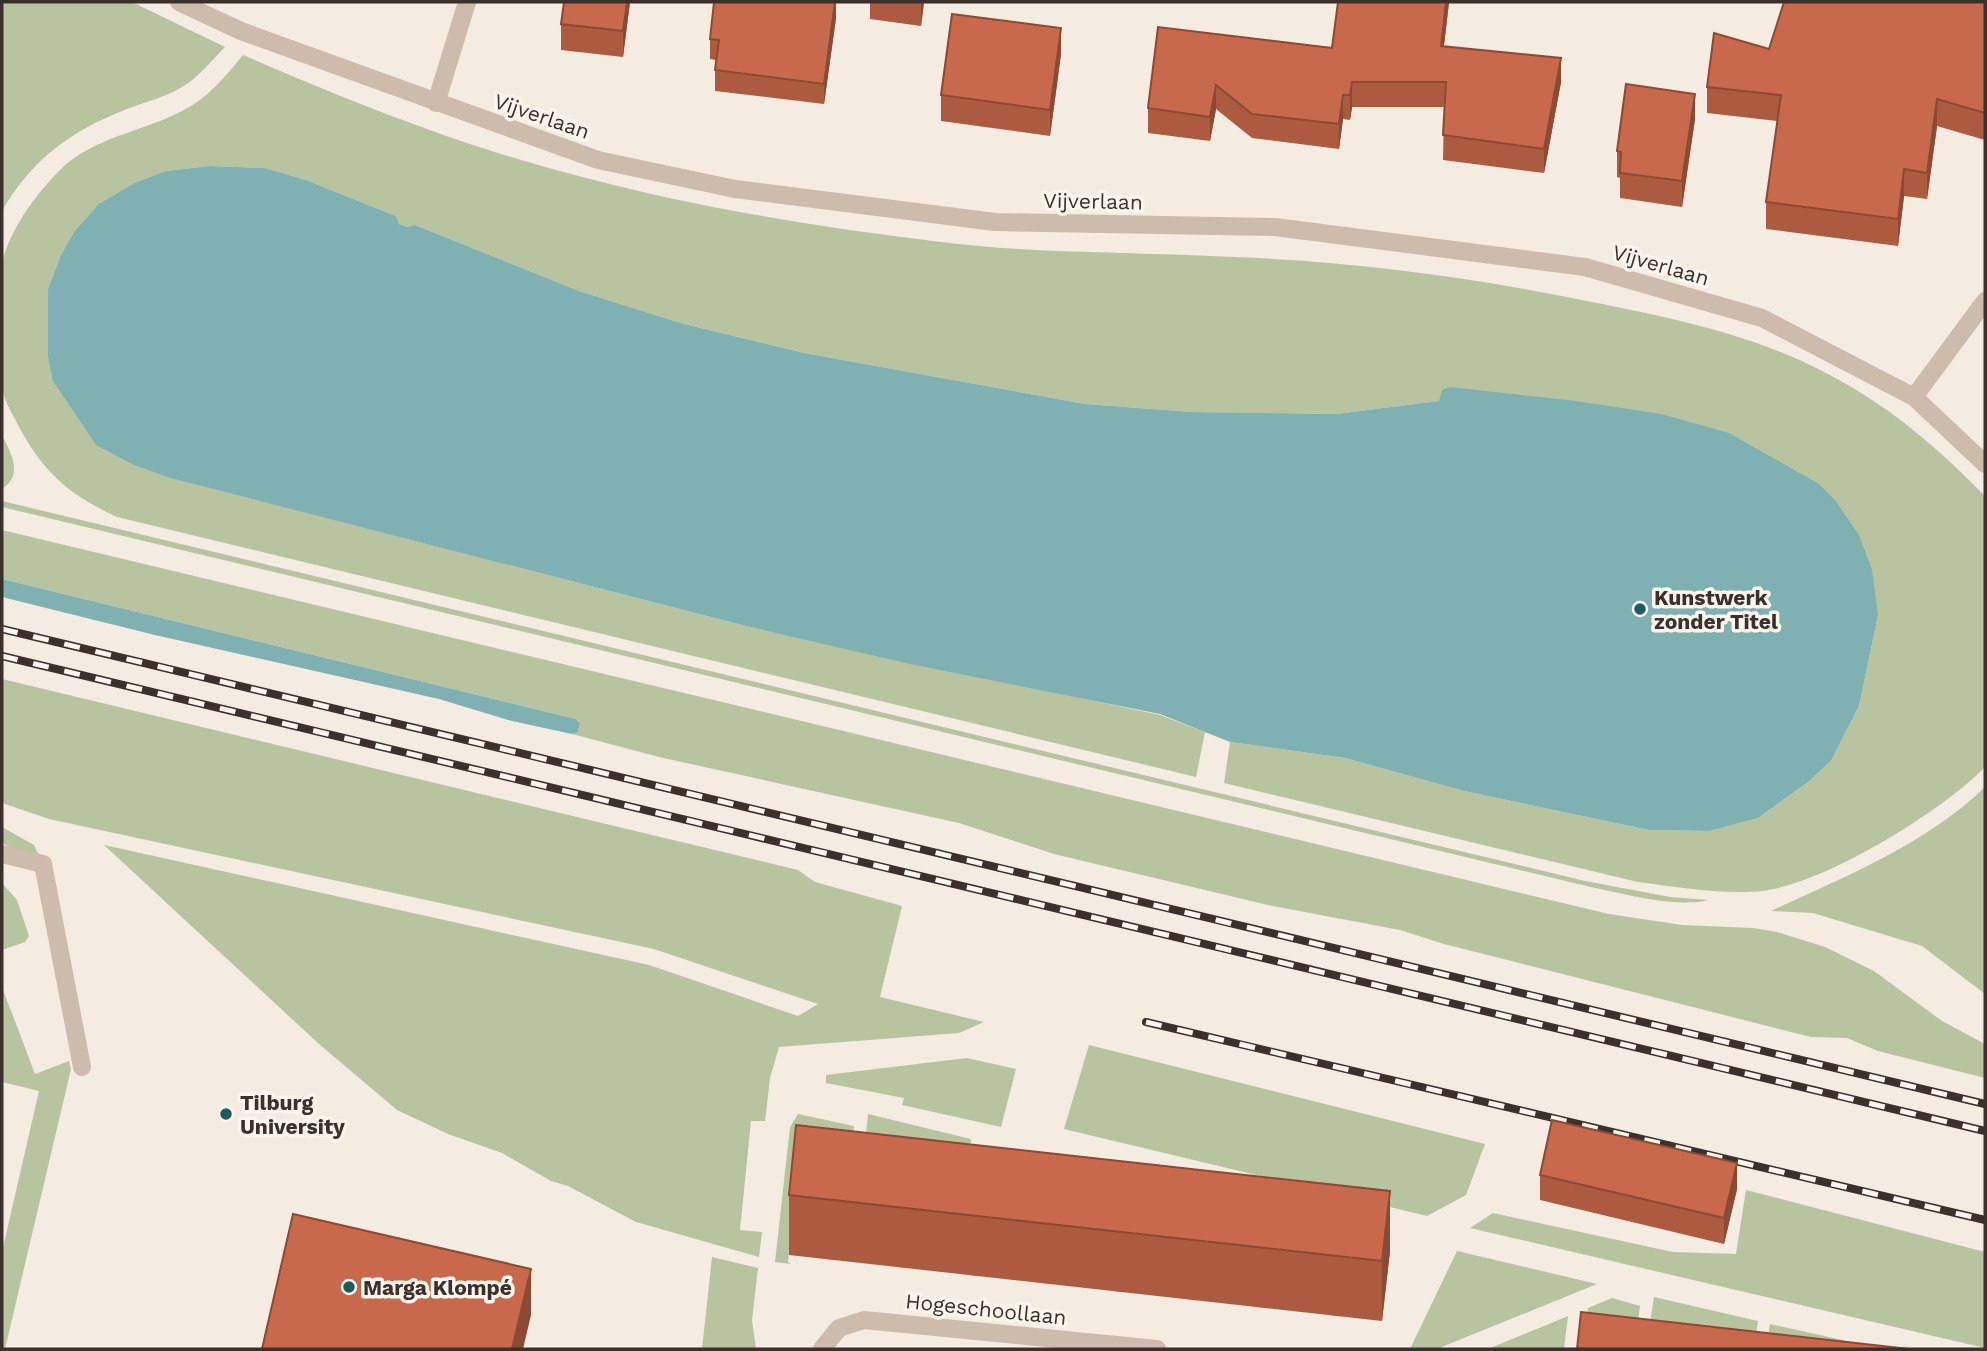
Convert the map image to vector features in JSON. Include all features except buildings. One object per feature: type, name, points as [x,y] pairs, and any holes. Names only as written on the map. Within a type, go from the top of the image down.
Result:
[{"type":"street","name":"Vijverlaan","points":[[179,2],[241,31],[598,160],[735,190],[995,222],[1275,227],[1585,267],[1762,318],[1914,397],[1985,464]]},
{"type":"street","points":[[436,103],[467,2]]},
{"type":"street","points":[[1914,397],[1985,301]]},
{"type":"street","points":[[2,854],[43,864],[82,1067]]},
{"type":"street","name":"Hogeschoollaan","points":[[822,1349],[839,1328],[864,1320],[1157,1349]]},
{"type":"green space","points":[[2,2],[132,2],[225,47],[182,87],[88,127],[55,148],[27,176],[2,211]]},
{"type":"green space","points":[[243,55],[364,105],[487,150],[617,186],[755,215],[977,246],[1281,259],[1422,273],[1515,287],[1635,311],[1719,331],[1774,349],[1826,373],[1870,398],[1930,444],[1985,496],[1985,767],[1912,824],[1849,860],[1818,875],[1788,885],[1747,892],[1700,890],[1638,882],[1224,783],[1230,742],[1345,758],[1464,791],[1649,830],[1710,831],[1758,818],[1808,782],[1831,761],[1859,706],[1878,615],[1440,401],[1336,414],[1192,412],[1085,404],[804,353],[684,324],[579,291],[415,225],[409,227],[398,224],[396,216],[306,180],[265,168],[210,166],[166,171],[60,257],[48,289],[48,357],[136,466],[171,478],[742,625],[1160,715],[1205,732],[1196,777],[117,517],[84,499],[57,479],[25,438],[7,404],[1,372],[2,263],[11,237],[25,213],[61,169],[88,149],[189,107],[215,87]]},
{"type":"green space","points":[[2,435],[12,456],[14,471],[9,483],[2,489]]},
{"type":"green space","points":[[2,501],[1585,881],[1670,897],[1709,900],[1667,902],[1595,888],[2,507]]},
{"type":"green space","points":[[2,530],[1609,914],[1682,925],[1753,928],[1777,932],[1825,947],[1874,971],[1942,1021],[1985,1044],[1985,1078],[1878,1051],[1847,1038],[1811,1037],[1444,944],[1400,930],[1268,905],[1054,854],[959,823],[659,757],[572,734],[578,732],[580,723],[576,719],[2,579]]},
{"type":"green space","points":[[2,679],[798,870],[815,882],[902,906],[880,997],[984,1022],[959,1033],[779,1047],[770,1078],[765,1121],[751,1121],[740,1230],[762,1232],[759,1257],[636,1222],[568,1186],[551,1181],[502,1153],[448,1134],[397,1110],[319,1044],[104,845],[649,965],[798,1016],[818,1004],[654,949],[49,819],[2,803]]},
{"type":"green space","points":[[1985,787],[1985,994],[1922,946],[1813,913],[1771,911],[1884,858],[1937,826]]},
{"type":"green space","points":[[2,827],[34,845],[57,894],[15,850],[2,843]]},
{"type":"green space","points":[[2,883],[17,900],[29,936],[25,942],[2,950]]},
{"type":"green space","points":[[2,987],[35,1074],[69,1061],[71,1069],[5,1349],[2,1349],[2,1252],[39,1091],[2,1082]]},
{"type":"green space","points":[[1089,1045],[1485,1144],[1466,1195],[1427,1216],[1064,1129]]},
{"type":"green space","points":[[967,1058],[1016,1069],[1001,1127],[902,1105],[904,1098],[826,1083],[826,1075]]},
{"type":"green space","points":[[798,1114],[854,1126],[849,1170],[797,1178],[788,1262],[791,1264],[775,1262],[790,1127]]},
{"type":"green space","points":[[868,1114],[971,1139],[966,1183],[862,1171]]},
{"type":"green space","points":[[1746,1190],[1985,1252],[1985,1348],[1470,1228],[1493,1213],[1673,1252],[1736,1254]]},
{"type":"green space","points":[[1457,1251],[1597,1284],[1437,1349],[1410,1349]]},
{"type":"green space","points":[[712,1257],[758,1268],[752,1320],[756,1349],[702,1349]]},
{"type":"green space","points":[[1654,1297],[1758,1321],[1754,1349],[1646,1349]]},
{"type":"green space","points":[[1612,1298],[1640,1306],[1634,1349],[1584,1349],[1588,1308]]},
{"type":"green space","points":[[1568,1316],[1564,1349],[1488,1349]]},
{"type":"green space","points":[[1770,1324],[1874,1347],[1874,1349],[1766,1349]]},
{"type":"water","points":[[210,166],[265,168],[306,180],[396,216],[399,224],[408,227],[415,225],[579,291],[684,324],[804,353],[1085,404],[1192,412],[1336,414],[1439,401],[1442,390],[1450,387],[1576,401],[1661,414],[1729,433],[1819,484],[1835,500],[1859,535],[1872,570],[1878,615],[1859,706],[1831,761],[1808,782],[1758,818],[1710,831],[1649,830],[1464,791],[1345,758],[1230,742],[1160,714],[910,664],[742,625],[170,478],[136,466],[96,445],[53,381],[48,357],[48,289],[60,257],[75,231],[99,204],[135,183],[166,171]]},
{"type":"water","points":[[2,579],[576,719],[580,723],[578,732],[572,734],[512,721],[439,699],[155,635],[6,598],[2,596]]},
{"type":"railway","points":[[2,629],[1985,1104]]},
{"type":"railway","points":[[2,656],[1985,1131]]},
{"type":"railway","points":[[1146,1022],[1985,1220]]},
{"type":"place","name":"Kunstwerk zonder Titel","points":[[1640,609]]},
{"type":"place","name":"Tilburg University","points":[[226,1114]]},
{"type":"place","name":"Marga Klompé","points":[[349,1287]]}]
